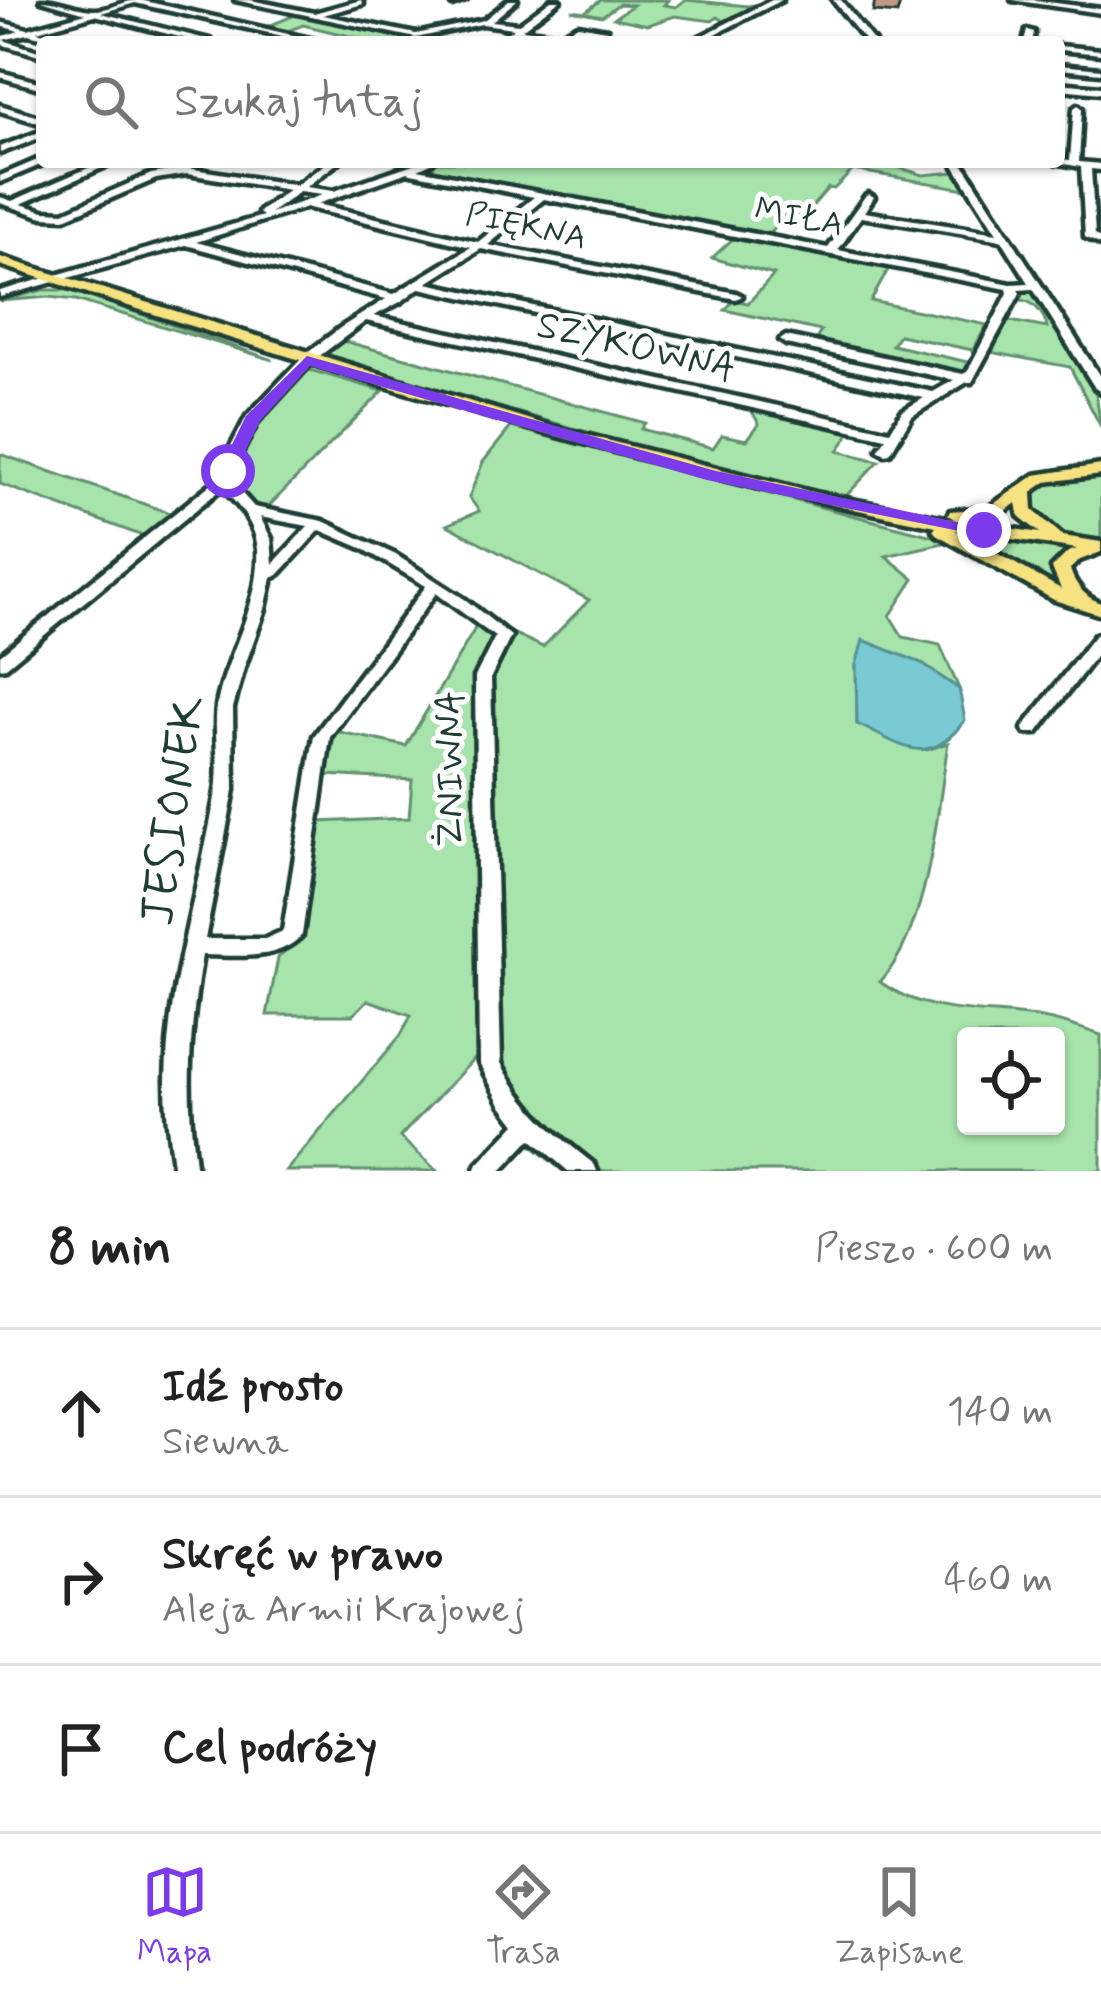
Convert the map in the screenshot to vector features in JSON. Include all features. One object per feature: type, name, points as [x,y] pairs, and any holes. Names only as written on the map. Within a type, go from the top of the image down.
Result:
[{"type":"main road","points":[[0,258],[307,360],[673,466],[910,517],[1099,547]]},
{"type":"main road","points":[[862,507],[981,515],[997,510],[1041,478],[1096,469]]},
{"type":"main road","points":[[1024,489],[1023,508],[1031,520],[1070,543]]},
{"type":"main road","points":[[910,517],[961,538],[1060,596],[1096,608]]},
{"type":"main road","points":[[1096,608],[1071,590],[1061,568],[1074,556],[1099,547]]},
{"type":"street","points":[[45,0],[189,36]]},
{"type":"street","points":[[0,40],[135,0],[293,36]]},
{"type":"street","points":[[238,0],[425,36],[486,22],[546,36]]},
{"type":"street","points":[[486,22],[513,0]]},
{"type":"street","points":[[507,36],[556,0]]},
{"type":"street","points":[[706,36],[778,0]]},
{"type":"street","points":[[837,0],[865,36]]},
{"type":"street","points":[[1016,0],[1101,11]]},
{"type":"street","points":[[312,15],[360,2]]},
{"type":"street","points":[[257,28],[297,12]]},
{"type":"street","points":[[372,27],[406,18]]},
{"type":"street","points":[[592,36],[614,23]]},
{"type":"street","points":[[0,24],[45,36]]},
{"type":"street","points":[[584,36],[571,30],[582,26],[603,30]]},
{"type":"street","points":[[0,40],[36,51]]},
{"type":"street","points":[[1065,49],[1101,52]]},
{"type":"street","points":[[1065,67],[1101,70]]},
{"type":"street","points":[[0,74],[36,84]]},
{"type":"street","points":[[1065,87],[1101,90]]},
{"type":"street","points":[[0,108],[36,119]]},
{"type":"street","points":[[1078,108],[1090,237],[1101,242]]},
{"type":"street","points":[[0,150],[36,136]]},
{"type":"street","points":[[1065,163],[1101,167]]},
{"type":"street","points":[[0,179],[36,164]]},
{"type":"street","points":[[6,202],[94,168]]},
{"type":"street","points":[[6,202],[65,215],[170,168]]},
{"type":"street","points":[[261,217],[326,168]]},
{"type":"street","points":[[0,294],[187,243],[415,168]]},
{"type":"street","points":[[964,168],[1101,388]]},
{"type":"street","name":"MIŁA","points":[[411,170],[1011,287],[1037,286]]},
{"type":"street","points":[[154,176],[203,172],[335,194]]},
{"type":"street","points":[[0,663],[194,509],[222,480],[252,419],[307,360],[344,330],[481,245],[541,196]]},
{"type":"street","points":[[1087,196],[1101,198]]},
{"type":"street","points":[[831,252],[869,197]]},
{"type":"street","name":"PIĘKNA","points":[[306,204],[736,296]]},
{"type":"street","points":[[858,214],[1007,238]]},
{"type":"street","points":[[187,243],[398,299]]},
{"type":"street","points":[[419,285],[937,397]]},
{"type":"street","points":[[885,450],[908,414],[968,379],[1014,293],[1011,287]]},
{"type":"street","name":"SZYKOWNA","points":[[368,318],[892,435]]},
{"type":"street","points":[[786,340],[968,379]]},
{"type":"street","name":"JESIONEK","points":[[185,1171],[176,1099],[193,946],[226,787],[225,707],[265,574],[266,547],[260,526],[222,480]]},
{"type":"street","name":"ŻNIWNA","points":[[248,510],[318,524],[433,586],[503,636],[483,677],[490,1063],[507,1100],[528,1127]]},
{"type":"street","points":[[265,574],[274,572],[318,524]]},
{"type":"street","points":[[193,946],[267,946],[292,934],[322,736],[433,586]]},
{"type":"street","points":[[1031,729],[1101,638]]},
{"type":"street","points":[[486,1171],[528,1127],[586,1171]]},
{"type":"green space","points":[[601,0],[668,0],[664,5],[676,7],[685,0],[748,6],[767,3],[725,22],[718,17],[712,21],[675,16],[648,25],[614,18],[633,5],[619,4],[602,16],[571,10],[585,12]]},
{"type":"green space","points":[[295,15],[422,36],[350,36],[303,25],[285,32],[266,27]]},
{"type":"green space","points":[[427,168],[900,168],[923,175],[954,172],[971,190],[853,170],[834,189],[828,188],[804,216],[786,213],[766,238]]},
{"type":"green space","points":[[737,235],[890,266],[871,301],[987,325],[973,350],[899,335],[892,345],[972,363],[964,376],[814,343],[821,331],[725,310],[734,300],[748,303],[774,275],[712,258]]},
{"type":"green space","points":[[1021,288],[1035,290],[1096,394],[1101,427],[1070,367],[990,352],[1005,320],[1047,328],[1037,308],[1016,300]]},
{"type":"green space","points":[[43,290],[72,290],[273,360],[76,300],[0,301]]},
{"type":"green space","points":[[336,339],[645,423],[641,429],[713,448],[722,435],[747,440],[759,424],[750,408],[853,429],[838,451],[879,461],[845,497],[319,357]]},
{"type":"green space","points":[[310,370],[383,391],[266,509],[251,508],[227,479],[270,401],[295,377]]},
{"type":"green space","points":[[511,427],[952,541],[886,556],[914,579],[890,616],[903,637],[940,645],[959,689],[919,662],[856,665],[857,724],[927,750],[948,743],[920,902],[897,959],[880,982],[932,1005],[1046,1019],[1101,1035],[1101,1171],[563,1171],[528,1143],[474,1059],[400,1137],[437,1171],[286,1171],[401,1035],[411,1015],[368,1000],[353,1015],[267,1015],[278,958],[299,936],[318,822],[409,818],[412,780],[327,775],[335,731],[406,746],[477,625],[436,598],[543,647],[589,600],[447,525],[479,511],[469,497],[483,462]]},
{"type":"green space","points":[[0,454],[176,515],[151,539],[0,484]]},
{"type":"green space","points":[[1101,472],[1101,543],[1062,532],[1030,508],[1031,491],[1043,482]]},
{"type":"green space","points":[[951,528],[1074,548],[1057,560],[1054,570],[1064,593]]},
{"type":"water","points":[[863,640],[919,662],[959,689],[965,720],[952,735],[939,745],[915,749],[857,724],[856,665]]},
{"type":"route","points":[[228,471],[252,419],[307,360],[713,476],[984,530]]}]
